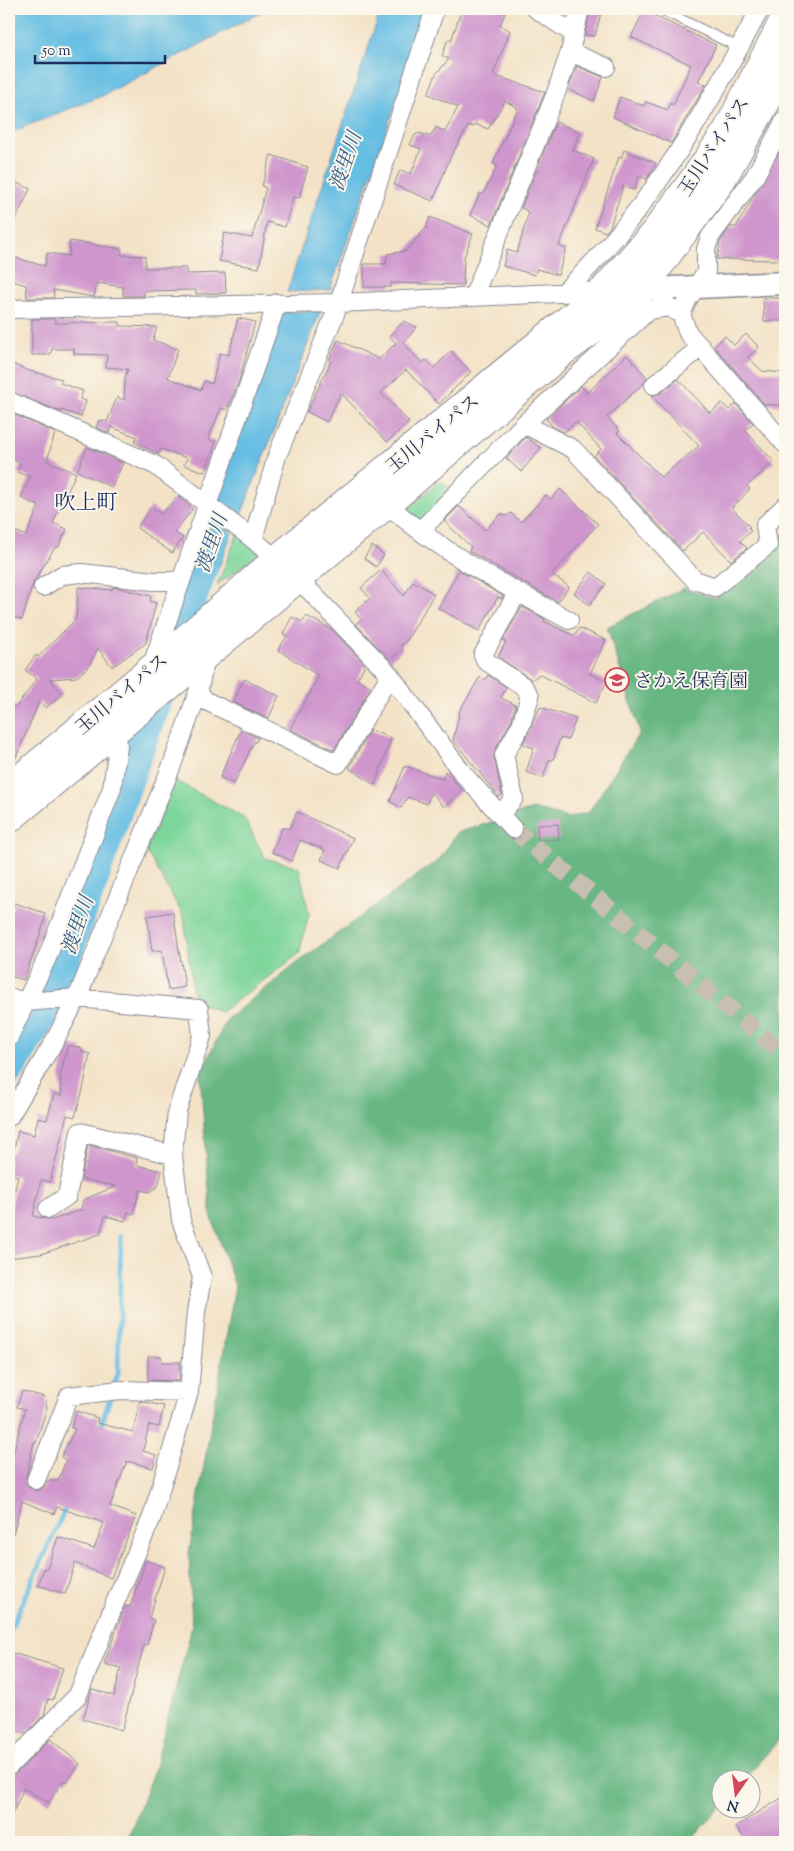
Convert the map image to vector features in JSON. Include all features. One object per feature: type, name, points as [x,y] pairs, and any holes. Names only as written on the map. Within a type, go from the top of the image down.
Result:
[{"type":"highway","name":"玉川バイパス","points":[[9,819],[108,721],[150,670],[277,559],[603,291],[655,232],[709,178],[727,131],[785,18]]},
{"type":"highway","name":"玉川バイパス","points":[[9,788],[108,721],[138,711],[387,504],[565,350],[611,317],[642,289],[709,178],[785,68]]},
{"type":"street","points":[[253,539],[277,456],[435,9]]},
{"type":"street","points":[[536,9],[574,34]]},
{"type":"street","points":[[474,295],[548,116],[570,52],[580,9]]},
{"type":"street","points":[[564,292],[582,275],[628,222],[669,169],[740,48],[760,9]]},
{"type":"street","points":[[570,52],[606,67]]},
{"type":"street","points":[[785,120],[755,176],[710,238],[706,249],[706,272],[688,299],[682,314],[688,332],[785,444]]},
{"type":"street","points":[[689,136],[755,176]]},
{"type":"street","points":[[9,310],[331,302],[785,283]]},
{"type":"street","points":[[150,670],[207,503],[257,366],[277,303]]},
{"type":"street","points":[[420,531],[524,424],[649,310],[669,307],[682,314]]},
{"type":"street","points":[[654,385],[701,347]]},
{"type":"street","points":[[9,401],[155,465],[207,503],[277,559],[390,674],[464,775],[513,829]]},
{"type":"street","points":[[524,424],[573,449],[695,580],[715,587],[768,545],[765,525],[785,506]]},
{"type":"street","points":[[387,504],[420,531],[517,593],[569,620]]},
{"type":"street","points":[[43,587],[62,575],[81,573],[154,581],[181,581]]},
{"type":"street","points":[[500,815],[514,798],[504,755],[521,725],[530,696],[523,686],[486,661],[483,655],[517,593]]},
{"type":"street","points":[[9,1118],[56,1040],[77,998],[172,765],[198,692],[208,651]]},
{"type":"street","points":[[198,692],[206,701],[338,764],[390,674]]},
{"type":"street","points":[[9,1037],[17,999],[60,925],[112,788],[118,746],[108,721]]},
{"type":"street","points":[[9,1766],[78,1695],[114,1604],[152,1517],[189,1392],[196,1312],[202,1276],[181,1220],[173,1156],[178,1111],[202,1036],[199,1009],[77,998],[17,999]]},
{"type":"street","points":[[48,1209],[67,1196],[80,1132],[173,1156]]},
{"type":"street","points":[[36,1480],[69,1396],[113,1391],[189,1392]]},
{"type":"lane","points":[[660,9],[740,48]]},
{"type":"green space","points":[[440,481],[452,490],[420,523],[406,510]]},
{"type":"green space","points":[[785,532],[785,1733],[754,1768],[712,1768],[712,1816],[690,1842],[127,1842],[155,1767],[192,1627],[189,1553],[235,1286],[211,1215],[200,1074],[227,1019],[305,957],[440,859],[457,833],[533,809],[568,818],[589,812],[640,732],[607,627],[684,588],[714,598],[731,589]]},
{"type":"green space","points":[[238,533],[260,553],[217,585]]},
{"type":"green space","points":[[176,781],[244,818],[265,858],[299,867],[309,914],[299,954],[221,1012],[194,1001],[184,917],[146,850]]},
{"type":"water","points":[[9,9],[267,9],[104,95],[9,133]]},
{"type":"water","points":[[381,9],[429,9],[330,290],[287,292]]},
{"type":"water","points":[[321,310],[240,518],[216,498],[280,313]]},
{"type":"water","points":[[213,516],[232,533],[210,590],[182,613]]},
{"type":"building","points":[[462,9],[507,9],[500,25],[510,31],[493,75],[545,92],[491,225],[470,215],[480,193],[483,195],[497,166],[493,163],[518,108],[505,101],[488,129],[475,124],[473,127],[469,125],[450,158],[433,201],[394,185],[400,170],[411,174],[421,149],[410,145],[415,135],[420,133],[430,137],[436,127],[445,132],[458,107],[428,94],[436,74],[449,59],[442,56],[448,39],[451,41]]},
{"type":"building","points":[[590,9],[602,9],[595,36],[585,35]]},
{"type":"building","points":[[644,11],[716,45],[698,82],[706,85],[671,143],[613,117],[620,97],[644,106],[646,102],[668,110],[670,103],[673,105],[691,65],[631,37]]},
{"type":"building","points":[[577,66],[603,77],[594,101],[568,89]]},
{"type":"building","points":[[556,122],[580,132],[573,150],[594,159],[559,246],[566,249],[558,275],[537,269],[535,275],[503,266],[507,250],[517,253],[528,215],[527,211],[521,208]]},
{"type":"building","points":[[785,142],[785,250],[781,250],[780,260],[717,259],[720,242],[730,227],[736,227]]},
{"type":"building","points":[[624,150],[656,163],[647,179],[639,176],[634,190],[623,186],[610,227],[606,232],[595,228],[619,157],[621,158]]},
{"type":"building","points":[[271,155],[308,167],[299,198],[293,197],[285,227],[267,222],[259,268],[219,261],[224,233],[252,238],[266,188],[262,186]]},
{"type":"building","points":[[9,179],[30,189],[9,234]]},
{"type":"building","points":[[430,217],[473,234],[464,257],[463,285],[391,283],[391,287],[364,287],[364,264],[386,264],[387,254],[406,251],[426,228]]},
{"type":"building","points":[[70,241],[122,249],[121,255],[145,256],[145,268],[186,268],[186,274],[225,273],[226,293],[196,294],[196,290],[144,291],[144,296],[123,296],[123,287],[97,283],[94,297],[53,290],[54,298],[27,298],[26,285],[9,280],[9,256],[45,266],[47,253],[69,256]]},
{"type":"building","points":[[763,298],[785,298],[785,321],[764,321]]},
{"type":"building","points":[[238,318],[255,322],[239,381],[227,410],[221,408],[208,439],[216,442],[205,472],[184,465],[187,458],[161,449],[158,454],[134,442],[137,437],[111,427],[109,433],[96,427],[99,420],[107,422],[117,397],[124,400],[125,377],[128,369],[106,367],[107,355],[74,354],[74,349],[52,349],[50,355],[32,355],[32,319],[55,319],[55,323],[120,322],[120,326],[157,327],[153,340],[178,349],[168,378],[201,390],[204,381],[212,384],[220,353],[229,355]]},
{"type":"building","points":[[404,321],[417,327],[403,343],[422,363],[426,360],[434,368],[451,351],[471,372],[439,404],[406,370],[381,393],[409,422],[387,442],[341,393],[327,422],[307,412],[331,361],[329,360],[338,340],[379,359],[396,343],[389,336]]},
{"type":"building","points":[[746,334],[759,347],[748,357],[762,371],[785,373],[785,406],[764,404],[714,346],[725,336],[734,345]]},
{"type":"building","points":[[627,355],[647,377],[644,383],[607,417],[620,431],[617,433],[661,477],[699,446],[652,396],[661,393],[678,379],[710,413],[722,403],[729,410],[736,404],[753,423],[745,430],[774,462],[747,486],[750,489],[732,508],[750,527],[748,528],[751,531],[740,541],[747,548],[731,561],[703,532],[683,551],[594,456],[601,449],[576,422],[564,432],[553,427],[546,419],[581,386],[587,393]]},
{"type":"building","points":[[9,362],[26,370],[62,379],[60,383],[83,391],[80,399],[86,401],[81,417],[61,410],[61,412],[9,391]]},
{"type":"building","points":[[9,412],[55,433],[47,461],[76,473],[53,523],[67,529],[58,548],[55,547],[33,583],[22,620],[9,615],[9,528],[26,536],[39,506],[21,498],[30,477],[17,472],[21,464],[9,458]]},
{"type":"building","points":[[526,437],[541,448],[521,472],[506,458]]},
{"type":"building","points":[[87,447],[123,463],[112,487],[77,471]]},
{"type":"building","points":[[560,489],[598,524],[552,574],[569,587],[558,602],[469,551],[471,547],[444,521],[459,506],[485,530],[501,514],[507,516],[511,513],[521,522],[546,495],[551,499]]},
{"type":"building","points":[[178,496],[193,509],[174,532],[183,538],[172,553],[137,528],[151,507],[161,514]]},
{"type":"building","points":[[372,546],[384,555],[376,567],[364,558]]},
{"type":"building","points":[[381,570],[404,596],[413,581],[434,594],[407,640],[400,646],[403,649],[390,660],[356,624],[361,619],[355,612],[370,598],[361,588]]},
{"type":"building","points":[[459,570],[503,596],[502,599],[498,597],[479,631],[438,608]]},
{"type":"building","points":[[591,572],[606,584],[589,605],[574,593]]},
{"type":"building","points":[[78,587],[112,590],[113,587],[151,596],[150,601],[156,603],[146,643],[112,667],[98,648],[89,666],[77,677],[50,679],[63,694],[46,708],[39,702],[13,764],[9,768],[9,704],[16,707],[37,679],[25,670],[36,655],[38,657],[76,619]]},
{"type":"building","points":[[522,607],[545,619],[544,621],[575,636],[579,628],[606,640],[590,674],[607,681],[596,703],[539,674],[532,680],[498,657],[506,642],[503,640]]},
{"type":"building","points":[[306,616],[332,629],[365,665],[357,679],[371,687],[334,750],[290,729],[319,676],[278,650],[287,636],[283,634],[292,617],[303,622]]},
{"type":"building","points":[[488,675],[506,687],[501,698],[516,705],[511,721],[495,750],[494,757],[502,795],[499,797],[453,740],[460,710],[480,677],[486,680]]},
{"type":"building","points":[[244,679],[279,696],[268,719],[233,702]]},
{"type":"building","points":[[540,707],[576,719],[568,740],[560,738],[553,760],[549,760],[543,778],[526,772],[534,748],[523,744]]},
{"type":"building","points":[[241,730],[258,738],[254,742],[234,784],[220,777]]},
{"type":"building","points":[[370,730],[391,738],[375,785],[349,768]]},
{"type":"building","points":[[405,766],[443,779],[445,771],[462,790],[444,807],[431,792],[427,804],[408,797],[401,808],[390,801]]},
{"type":"building","points":[[297,812],[353,838],[340,868],[321,860],[325,850],[300,840],[292,861],[272,852],[282,828],[290,828]]},
{"type":"building","points":[[558,824],[559,839],[538,840],[537,825]]},
{"type":"building","points":[[14,903],[45,913],[44,923],[24,980],[9,976],[9,910],[12,911]]},
{"type":"building","points":[[173,912],[185,987],[168,990],[162,950],[152,951],[147,916]]},
{"type":"building","points":[[68,1045],[81,1048],[82,1052],[90,1054],[83,1089],[75,1117],[67,1115],[50,1182],[41,1180],[33,1216],[52,1220],[81,1210],[83,1200],[116,1186],[81,1179],[88,1145],[137,1158],[136,1165],[162,1171],[158,1186],[149,1192],[140,1190],[133,1214],[128,1212],[125,1221],[105,1216],[100,1234],[41,1254],[9,1258],[9,1217],[18,1176],[9,1174],[9,1153],[14,1149],[18,1131],[34,1135],[38,1118],[47,1120],[54,1094],[62,1096],[60,1076]]},
{"type":"building","points":[[148,1356],[161,1356],[162,1362],[180,1362],[179,1381],[148,1380]]},
{"type":"building","points":[[22,1391],[45,1397],[47,1407],[36,1443],[34,1442],[26,1477],[28,1487],[37,1491],[43,1488],[47,1481],[58,1481],[66,1460],[61,1457],[75,1429],[71,1428],[76,1411],[98,1418],[97,1423],[133,1432],[140,1401],[164,1406],[159,1427],[149,1425],[143,1451],[156,1455],[153,1468],[127,1461],[110,1506],[136,1516],[111,1578],[75,1563],[65,1594],[38,1585],[44,1568],[47,1569],[58,1537],[94,1549],[104,1523],[57,1507],[54,1514],[22,1501],[13,1534],[9,1533],[9,1469],[25,1409],[17,1407]]},
{"type":"building","points":[[146,1560],[165,1567],[149,1618],[154,1620],[147,1645],[144,1644],[122,1730],[83,1719],[92,1689],[114,1696],[121,1668],[104,1664],[125,1606],[130,1607]]},
{"type":"building","points":[[9,1652],[63,1668],[53,1700],[48,1699],[44,1715],[26,1734],[9,1728]]},
{"type":"building","points":[[50,1739],[80,1764],[66,1782],[63,1780],[49,1803],[24,1788],[9,1821],[9,1786],[15,1775]]},
{"type":"building","points":[[785,1796],[785,1842],[746,1842],[736,1826],[749,1818],[762,1818],[762,1810]]},
{"type":"waterway","name":"渡里川","points":[[9,1070],[42,1015],[58,979],[203,566]]},
{"type":"waterway","points":[[100,1429],[118,1373],[121,1236]]},
{"type":"waterway","points":[[9,1632],[67,1505]]},
{"type":"tunnel","points":[[513,829],[785,1055]]},
{"type":"place","name":"さかえ保育園","points":[[617,680]]},
{"type":"district","name":"吹上町","points":[[86,502]]}]
